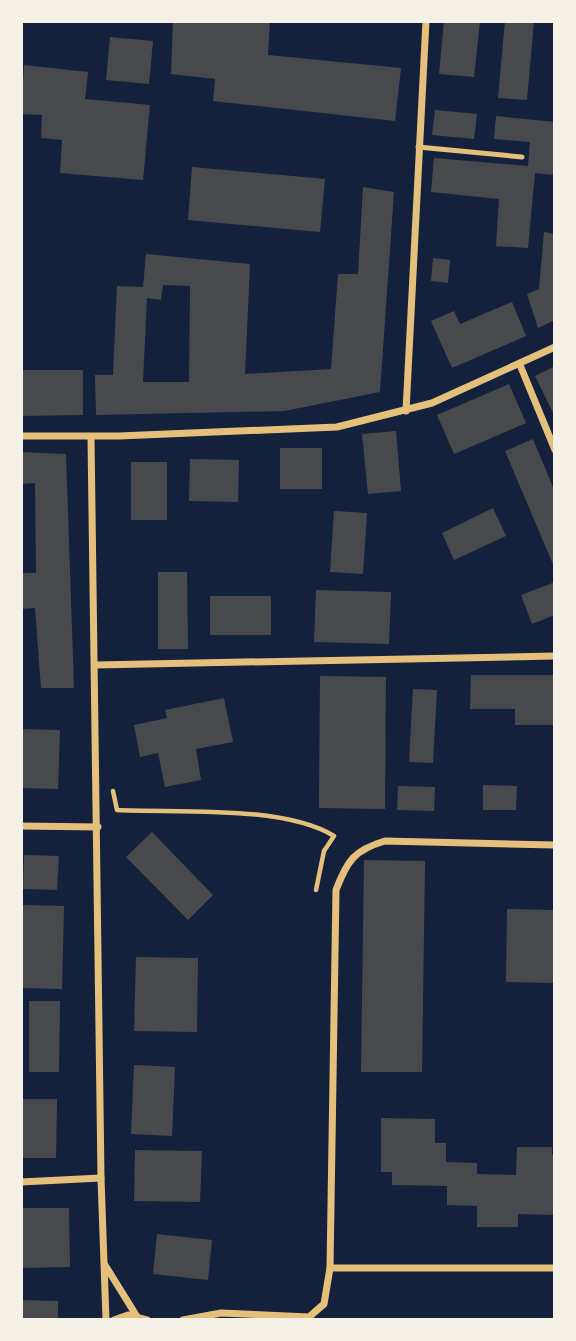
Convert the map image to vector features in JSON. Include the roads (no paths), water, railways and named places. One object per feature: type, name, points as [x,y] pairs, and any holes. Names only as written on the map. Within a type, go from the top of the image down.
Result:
[{"type":"street","points":[[406,411],[426,21]]},
{"type":"street","points":[[21,436],[91,437],[337,428],[406,411],[460,392],[555,347]]},
{"type":"street","points":[[520,365],[555,450]]},
{"type":"street","points":[[91,437],[98,827],[100,1178],[107,1320]]},
{"type":"street","points":[[96,665],[555,656]]},
{"type":"street","points":[[21,826],[98,827]]},
{"type":"street","points":[[183,1320],[221,1313],[309,1317],[324,1304],[330,1268],[336,890],[345,867],[362,848],[385,841],[555,845]]},
{"type":"street","points":[[21,1182],[100,1178]]},
{"type":"street","points":[[103,1262],[136,1315]]},
{"type":"street","points":[[330,1268],[555,1268]]},
{"type":"street","points":[[114,1320],[136,1315],[148,1320]]},
{"type":"lane","points":[[418,147],[522,158]]}]
